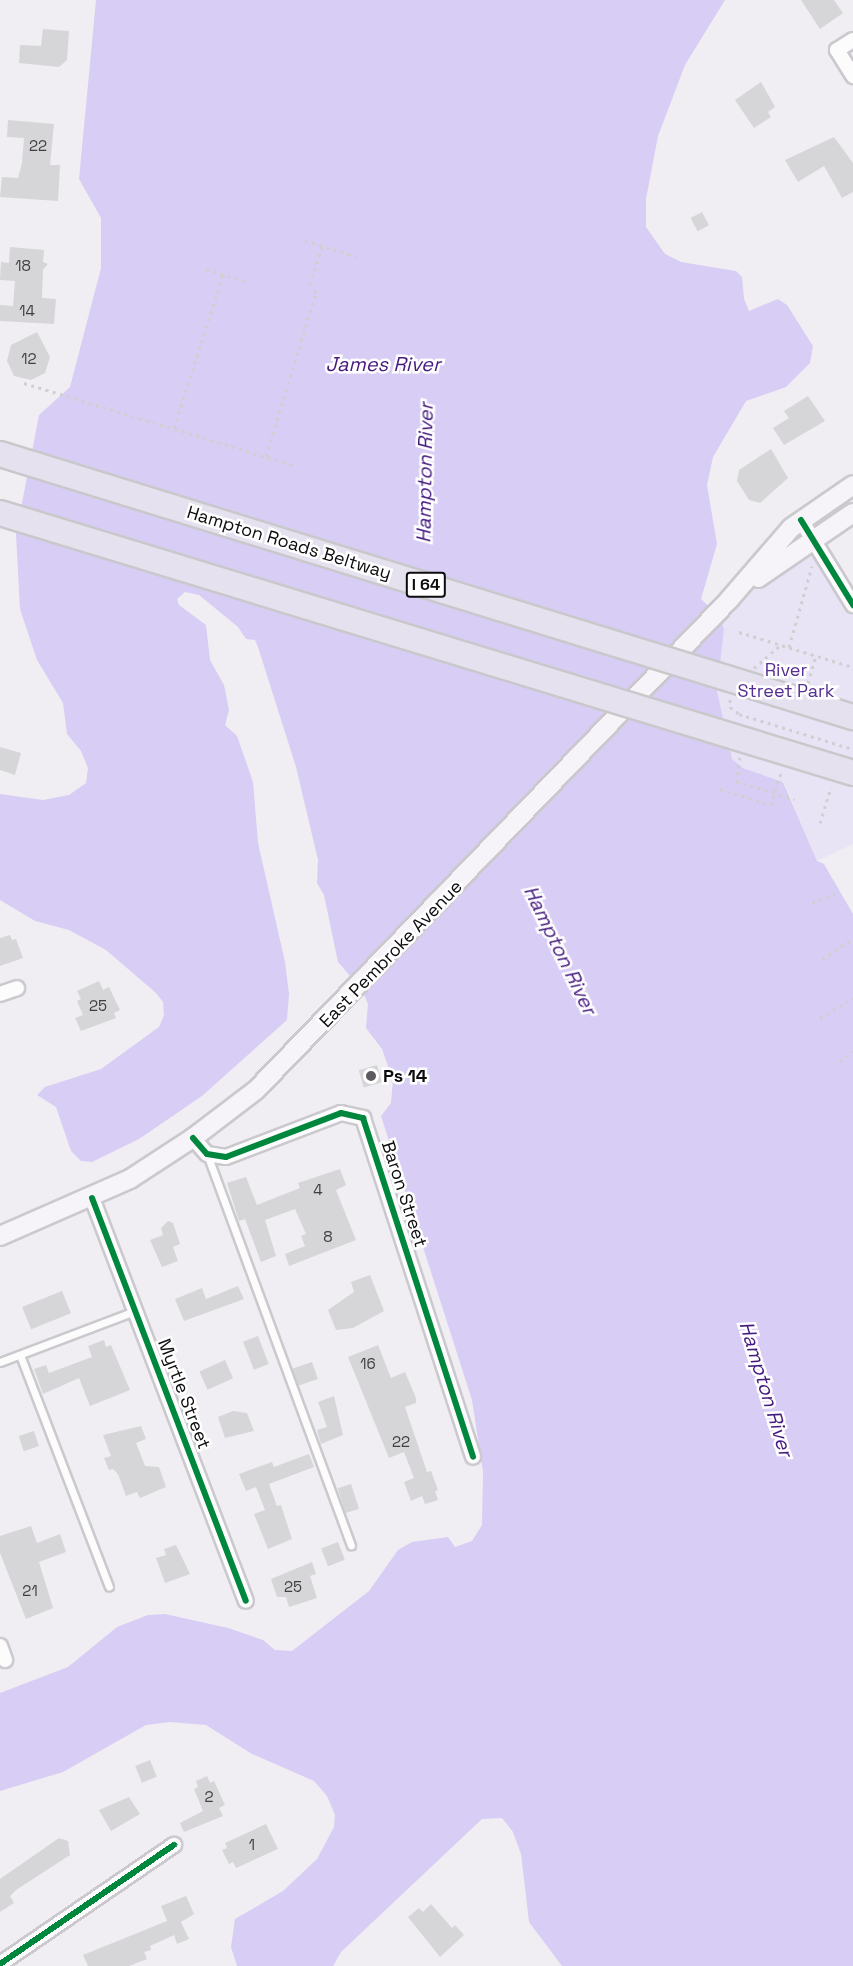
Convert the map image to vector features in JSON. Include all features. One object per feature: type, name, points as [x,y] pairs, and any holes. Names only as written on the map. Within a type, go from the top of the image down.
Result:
[{"type":"highway","name":"Hampton Roads Beltway","points":[[0,454],[853,717]]},
{"type":"highway","points":[[0,513],[853,773]]},
{"type":"main road","name":"East Pembroke Avenue","points":[[0,1236],[92,1198],[193,1138],[256,1090],[342,1005],[728,601],[801,520],[853,485]]},
{"type":"main road","name":"East Pembroke Avenue","points":[[728,601],[853,513]]},
{"type":"street","points":[[853,40],[837,50],[853,76]]},
{"type":"street","points":[[801,520],[853,605]]},
{"type":"street","points":[[0,993],[17,988]]},
{"type":"street","name":"Baron Street","points":[[207,1154],[234,1154],[341,1113],[363,1118],[473,1457]]},
{"type":"street","points":[[193,1138],[207,1154]]},
{"type":"street","name":"Myrtle Street","points":[[92,1198],[246,1601]]},
{"type":"street","points":[[0,1646],[5,1660]]},
{"type":"street","points":[[0,1964],[174,1845]]},
{"type":"lane","points":[[207,1154],[351,1545]]},
{"type":"lane","points":[[0,1362],[136,1311]]},
{"type":"lane","points":[[20,1355],[109,1587]]},
{"type":"path","points":[[305,240],[356,257]]},
{"type":"path","points":[[266,456],[316,292],[310,285],[322,246]]},
{"type":"path","points":[[206,269],[247,282]]},
{"type":"path","points":[[174,429],[223,275]]},
{"type":"path","points":[[24,383],[296,466]]},
{"type":"path","points":[[789,647],[814,559]]},
{"type":"path","points":[[739,632],[853,667]]},
{"type":"path","points":[[740,759],[736,781],[794,799]]},
{"type":"path","points":[[720,789],[771,805],[780,775]]},
{"type":"path","points":[[812,903],[840,892]]},
{"type":"path","points":[[822,959],[853,939]]},
{"type":"path","points":[[820,1018],[853,998]]},
{"type":"path","points":[[840,1061],[853,1052]]},
{"type":"green space","name":"River Street Park","points":[[812,537],[853,603],[853,844],[817,861],[784,782],[743,768],[732,760],[717,691],[724,629],[720,617],[749,587]]},
{"type":"water","name":"James River","points":[[96,0],[725,0],[685,65],[658,136],[646,199],[646,227],[665,254],[681,262],[736,271],[742,277],[744,299],[749,311],[778,299],[787,305],[813,346],[810,363],[786,387],[746,401],[713,457],[707,485],[717,544],[701,599],[720,617],[724,629],[717,691],[732,759],[743,768],[783,782],[817,861],[824,864],[853,914],[853,1966],[562,1966],[529,1922],[521,1854],[513,1832],[502,1818],[482,1819],[341,1952],[333,1966],[237,1966],[231,1947],[235,1919],[283,1891],[317,1859],[334,1827],[335,1815],[327,1796],[314,1781],[252,1754],[206,1725],[170,1722],[146,1725],[63,1772],[0,1791],[0,1693],[68,1667],[117,1627],[148,1615],[165,1614],[228,1628],[263,1640],[275,1650],[292,1651],[369,1591],[398,1550],[412,1542],[448,1537],[455,1547],[472,1541],[482,1525],[483,1472],[472,1400],[381,1116],[391,1103],[393,1080],[382,1049],[366,1028],[368,1004],[362,990],[338,962],[324,895],[317,883],[318,860],[296,767],[258,647],[255,640],[246,639],[238,627],[199,595],[185,592],[177,599],[179,605],[206,625],[210,660],[224,685],[229,710],[225,725],[237,736],[253,782],[258,843],[285,962],[289,994],[287,1020],[202,1096],[139,1139],[92,1162],[81,1161],[71,1151],[56,1107],[37,1095],[45,1087],[101,1069],[159,1027],[164,1015],[163,1002],[156,993],[106,950],[69,930],[35,921],[0,900],[0,794],[43,800],[69,795],[86,783],[88,768],[81,751],[67,734],[63,703],[37,660],[20,609],[16,534],[39,415],[70,387],[101,268],[101,218],[79,179]]},
{"type":"building","points":[[801,0],[834,0],[843,13],[820,29]]},
{"type":"building","points":[[43,29],[69,31],[67,60],[59,67],[19,63],[20,45],[41,46]]},
{"type":"building","points":[[761,82],[775,107],[768,112],[771,117],[754,128],[735,100]]},
{"type":"building","points":[[8,120],[54,124],[50,165],[60,165],[58,201],[0,197],[2,177],[18,178],[22,163],[24,138],[7,137]]},
{"type":"building","points":[[834,137],[853,163],[853,192],[842,198],[824,166],[798,182],[785,160]]},
{"type":"building","points":[[702,212],[709,225],[698,231],[691,218]]},
{"type":"building","points":[[10,247],[44,250],[43,262],[48,264],[43,270],[42,298],[56,299],[54,324],[0,321],[0,305],[13,306],[15,281],[0,280],[1,262],[9,263]]},
{"type":"building","points":[[37,332],[50,357],[45,373],[31,380],[14,376],[7,361],[11,345]]},
{"type":"building","points":[[808,396],[825,421],[784,445],[773,428],[789,418],[784,411]]},
{"type":"building","points":[[771,449],[788,478],[760,503],[749,500],[737,481],[739,470]]},
{"type":"building","points":[[0,747],[21,753],[15,775],[0,770]]},
{"type":"building","points":[[10,935],[12,940],[16,939],[23,958],[0,966],[0,938]]},
{"type":"building","points":[[99,981],[103,990],[109,987],[120,1010],[114,1013],[116,1018],[81,1031],[75,1018],[83,1015],[77,1001],[81,999],[77,991]]},
{"type":"building","name":"Ps 14","points":[[377,1065],[382,1082],[364,1088],[359,1070]]},
{"type":"building","points":[[340,1169],[346,1185],[336,1190],[356,1240],[289,1266],[285,1254],[305,1246],[301,1236],[306,1234],[295,1209],[265,1220],[276,1256],[261,1262],[245,1219],[239,1221],[227,1183],[246,1177],[257,1205],[300,1188],[298,1183]]},
{"type":"building","points":[[168,1221],[173,1223],[180,1244],[173,1247],[178,1261],[162,1267],[150,1240],[163,1235],[161,1228]]},
{"type":"building","points":[[370,1275],[384,1311],[353,1328],[336,1330],[328,1310],[354,1292],[351,1282]]},
{"type":"building","points":[[238,1286],[244,1299],[184,1321],[175,1299],[202,1288],[206,1299]]},
{"type":"building","points":[[62,1291],[71,1313],[31,1329],[22,1307]]},
{"type":"building","points":[[258,1336],[269,1364],[254,1370],[243,1342]]},
{"type":"building","points":[[104,1340],[106,1347],[111,1345],[130,1390],[90,1406],[79,1378],[43,1394],[34,1369],[46,1365],[49,1373],[92,1357],[88,1346]]},
{"type":"building","points":[[378,1345],[391,1378],[405,1372],[416,1398],[416,1403],[405,1407],[427,1472],[431,1471],[438,1490],[435,1491],[438,1500],[425,1504],[422,1496],[411,1501],[404,1482],[414,1478],[404,1452],[389,1458],[348,1357]]},
{"type":"building","points":[[225,1360],[233,1378],[208,1390],[199,1371]]},
{"type":"building","points":[[312,1362],[318,1379],[298,1386],[292,1369]]},
{"type":"building","points":[[334,1396],[343,1435],[321,1444],[317,1430],[327,1427],[318,1402]]},
{"type":"building","points":[[233,1411],[247,1413],[254,1431],[225,1438],[218,1417]]},
{"type":"building","points":[[141,1426],[146,1439],[136,1443],[145,1466],[159,1467],[166,1487],[140,1498],[137,1492],[126,1496],[118,1474],[113,1469],[109,1470],[104,1458],[111,1456],[103,1435]]},
{"type":"building","points":[[34,1431],[39,1446],[24,1451],[19,1436]]},
{"type":"building","points":[[309,1454],[314,1467],[269,1484],[277,1506],[281,1505],[292,1539],[268,1549],[254,1514],[265,1510],[256,1487],[246,1491],[239,1474],[272,1462],[274,1467]]},
{"type":"building","points":[[351,1484],[359,1509],[346,1513],[338,1488]]},
{"type":"building","points":[[31,1526],[37,1543],[60,1534],[66,1552],[39,1562],[53,1608],[26,1619],[0,1553],[0,1536]]},
{"type":"building","points":[[338,1542],[345,1560],[328,1566],[321,1548]]},
{"type":"building","points":[[176,1545],[190,1574],[165,1583],[156,1558],[166,1555],[164,1549]]},
{"type":"building","points":[[312,1562],[316,1574],[310,1576],[317,1598],[289,1607],[286,1597],[277,1597],[271,1579]]},
{"type":"building","points":[[150,1760],[157,1777],[142,1783],[135,1766]]},
{"type":"building","points":[[207,1776],[210,1783],[214,1781],[225,1805],[219,1808],[223,1816],[184,1832],[180,1823],[203,1811],[194,1789],[198,1787],[196,1781]]},
{"type":"building","points":[[129,1797],[140,1814],[111,1831],[99,1810]]},
{"type":"building","points":[[266,1824],[278,1849],[236,1868],[233,1862],[229,1864],[222,1850],[227,1848],[225,1843]]},
{"type":"building","points":[[59,1838],[68,1841],[70,1855],[16,1890],[10,1896],[14,1903],[0,1912],[0,1879]]},
{"type":"building","points":[[186,1896],[194,1914],[181,1922],[189,1939],[177,1944],[174,1935],[150,1946],[151,1950],[144,1952],[147,1959],[129,1966],[88,1966],[83,1955],[167,1921],[161,1906]]},
{"type":"building","points":[[431,1904],[452,1928],[455,1925],[464,1935],[440,1957],[408,1917],[419,1908],[423,1912]]},
{"type":"cycle path","points":[[801,520],[853,605]]},
{"type":"cycle path","points":[[193,1138],[207,1154],[226,1157],[341,1113],[363,1118],[473,1457]]},
{"type":"cycle path","points":[[92,1198],[246,1601]]},
{"type":"cycle path","points":[[0,1964],[174,1845]]},
{"type":"place","name":"Ps 14","points":[[371,1076]]},
{"type":"water label","name":"Hampton River","points":[[425,473]]},
{"type":"water label","name":"Hampton River","points":[[560,950]]},
{"type":"water label","name":"Hampton River","points":[[766,1389]]}]
